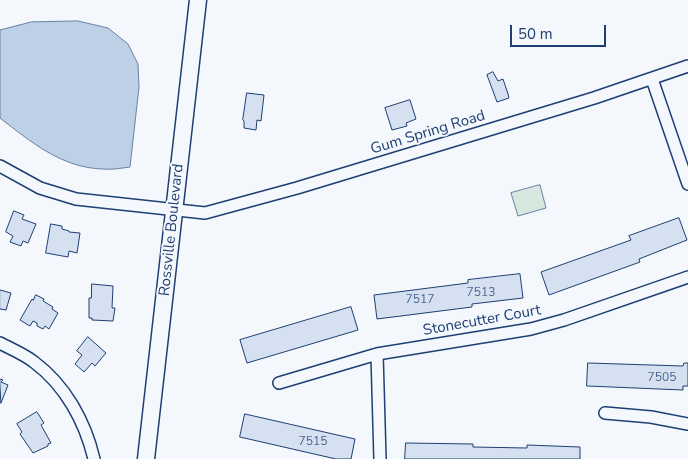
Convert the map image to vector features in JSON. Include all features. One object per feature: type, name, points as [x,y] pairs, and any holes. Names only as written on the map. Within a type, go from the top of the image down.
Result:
[{"type":"main road","name":"Rossville Boulevard","points":[[146,459],[198,0]]},
{"type":"street","name":"Gum Spring Road","points":[[0,166],[22,179],[59,195],[95,202],[205,213],[297,188],[538,116],[688,66]]},
{"type":"street","points":[[652,79],[688,184]]},
{"type":"street","name":"Stonecutter Court","points":[[279,384],[377,354],[531,329],[564,320],[688,277]]},
{"type":"street","points":[[0,343],[34,362],[63,390],[86,432],[94,459]]},
{"type":"street","points":[[377,354],[380,459]]},
{"type":"street","points":[[605,413],[651,417],[688,424]]},
{"type":"shaded area","points":[[540,185],[546,208],[518,216],[511,193]]},
{"type":"water","points":[[78,21],[108,28],[128,44],[138,64],[139,87],[130,167],[106,169],[88,168],[74,164],[35,144],[0,118],[0,30],[31,22]]},
{"type":"building","points":[[493,72],[498,81],[503,79],[509,98],[497,102],[487,75]]},
{"type":"building","points":[[247,93],[264,95],[261,121],[257,120],[256,130],[244,128],[243,120]]},
{"type":"building","points":[[410,100],[416,119],[406,123],[407,126],[392,130],[385,108]]},
{"type":"building","points":[[14,211],[24,215],[22,219],[36,224],[28,243],[23,241],[21,246],[10,242],[13,236],[6,232]]},
{"type":"building","points":[[679,218],[687,240],[639,259],[640,262],[549,295],[541,272],[631,240],[629,236]]},
{"type":"building","points":[[51,224],[62,226],[62,229],[69,232],[80,233],[77,253],[69,251],[68,257],[46,253]]},
{"type":"building","points":[[520,274],[523,298],[472,304],[472,307],[377,319],[374,295],[468,283],[468,280]]},
{"type":"building","points":[[92,284],[113,286],[112,308],[115,308],[113,321],[92,320],[92,318],[89,318],[89,298],[91,298]]},
{"type":"building","points":[[0,290],[11,293],[6,310],[0,309]]},
{"type":"building","points":[[36,295],[44,299],[43,301],[53,307],[52,309],[58,313],[49,329],[45,326],[43,329],[37,326],[37,323],[33,321],[30,326],[20,320]]},
{"type":"building","points":[[351,307],[358,330],[247,363],[240,340]]},
{"type":"building","points":[[88,337],[106,353],[95,366],[92,363],[84,372],[75,364],[82,355],[77,351]]},
{"type":"building","points":[[588,363],[683,366],[684,363],[688,363],[688,386],[683,386],[683,390],[587,386]]},
{"type":"building","points":[[0,379],[3,380],[1,382],[8,385],[1,403]]},
{"type":"building","points":[[37,412],[44,423],[41,425],[51,443],[33,453],[20,434],[22,432],[17,424]]},
{"type":"building","points":[[245,414],[355,439],[351,459],[336,459],[240,437]]},
{"type":"building","points":[[406,443],[473,444],[473,447],[527,448],[527,445],[580,447],[580,459],[405,459]]}]
